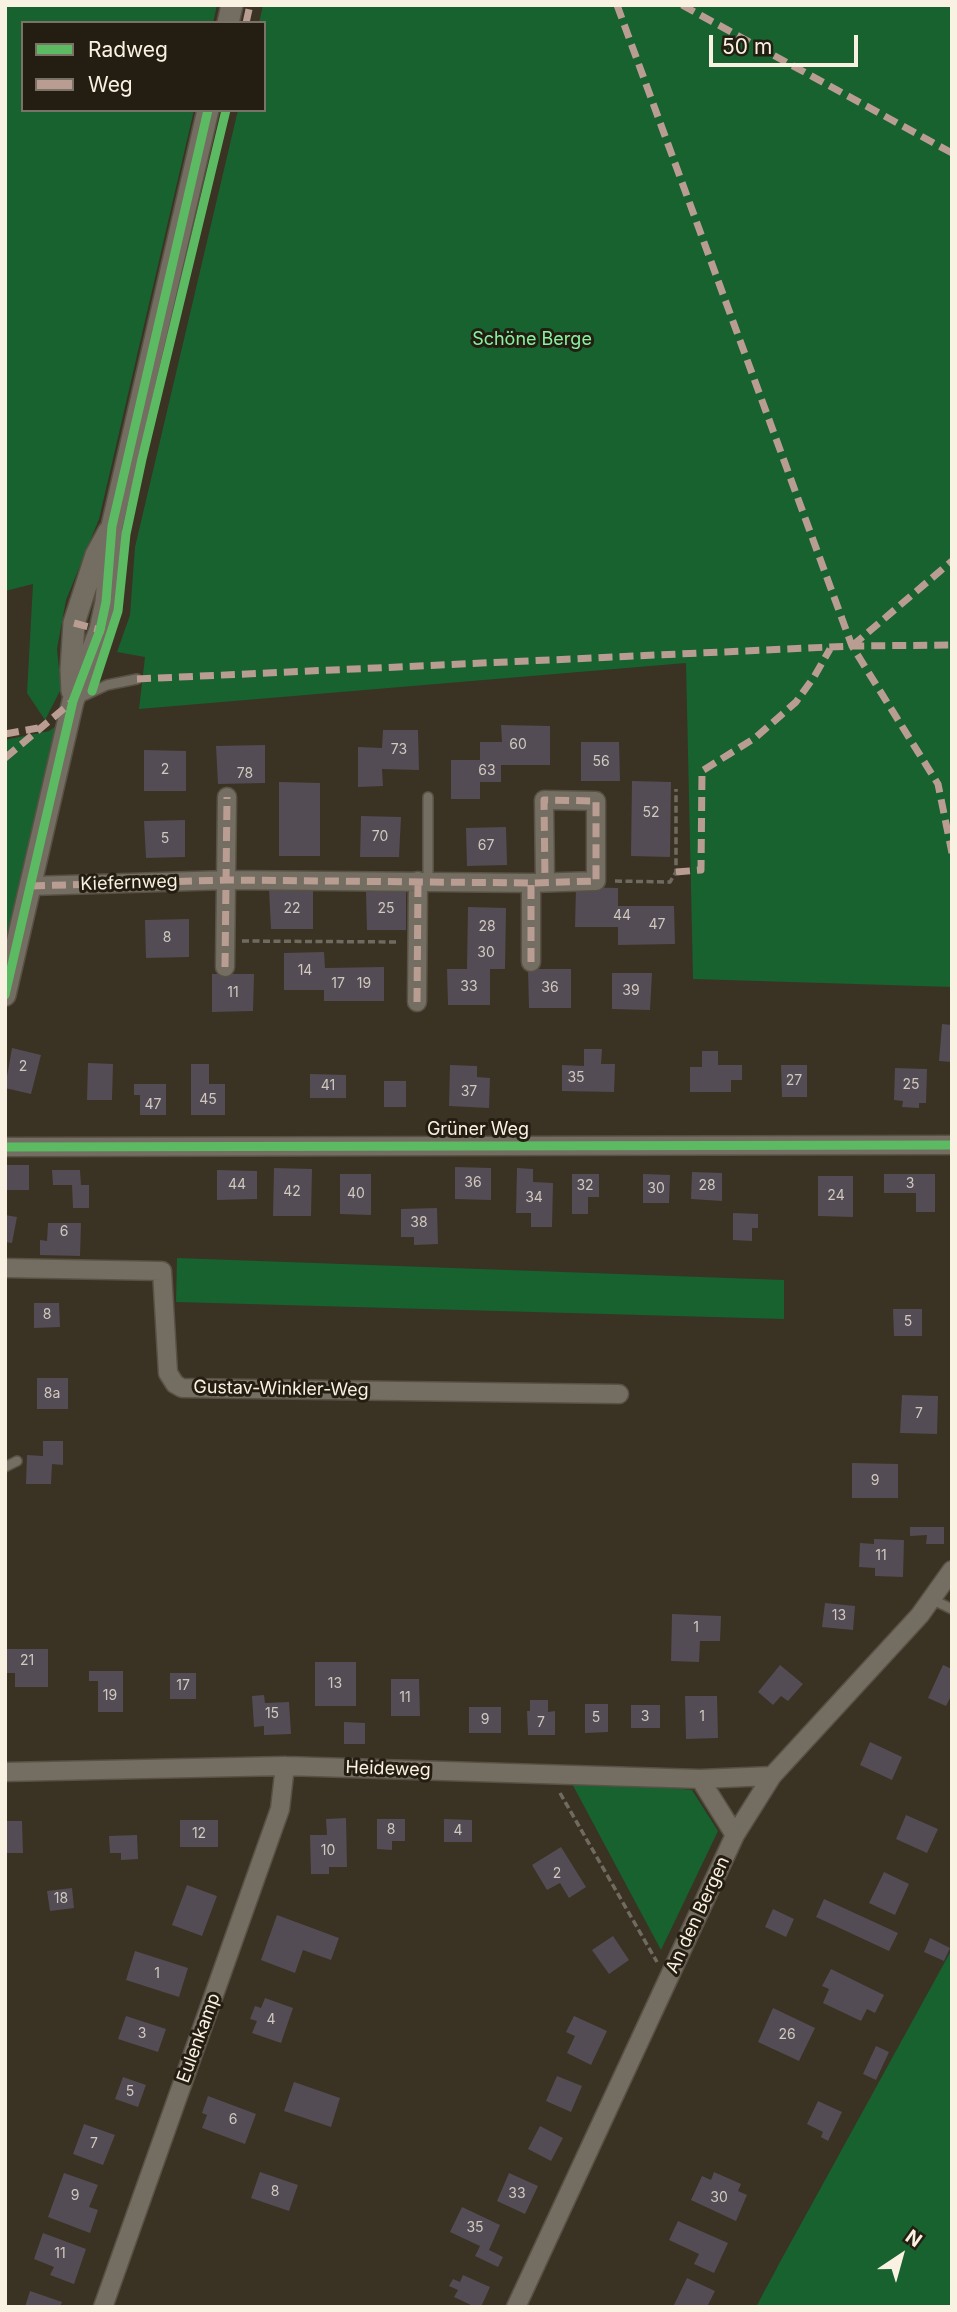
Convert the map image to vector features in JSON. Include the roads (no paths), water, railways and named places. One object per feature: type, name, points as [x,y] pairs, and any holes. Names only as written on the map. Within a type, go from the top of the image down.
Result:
[{"type":"street","points":[[5,995],[73,701],[102,621],[112,526],[208,112]]},
{"type":"street","points":[[225,967],[227,797]]},
{"type":"street","name":"Kiefernweg","points":[[31,886],[227,880],[538,882],[596,881],[596,801],[544,800],[538,882]]},
{"type":"street","points":[[417,1002],[417,942],[423,881]]},
{"type":"street","points":[[531,962],[538,882]]},
{"type":"street","name":"Grüner Weg","points":[[5,1147],[952,1145]]},
{"type":"street","name":"Gustav-Winkler-Weg","points":[[5,1268],[162,1270],[168,1373],[175,1384],[183,1388],[619,1394]]},
{"type":"street","name":"An den Bergen","points":[[516,2307],[735,1835],[772,1776],[920,1615],[952,1570]]},
{"type":"street","name":"Heideweg","points":[[5,1772],[285,1766],[700,1779],[772,1776]]},
{"type":"street","name":"Eulenkamp","points":[[103,2307],[280,1809],[285,1766]]},
{"type":"street","points":[[700,1779],[735,1835]]},
{"type":"lane","points":[[73,701],[107,685],[137,679]]},
{"type":"lane","points":[[423,881],[428,797]]},
{"type":"lane","points":[[5,1468],[17,1461]]},
{"type":"lane","points":[[931,1599],[952,1609]]},
{"type":"park label","name":"Schöne Berge","points":[[532,340]]}]
